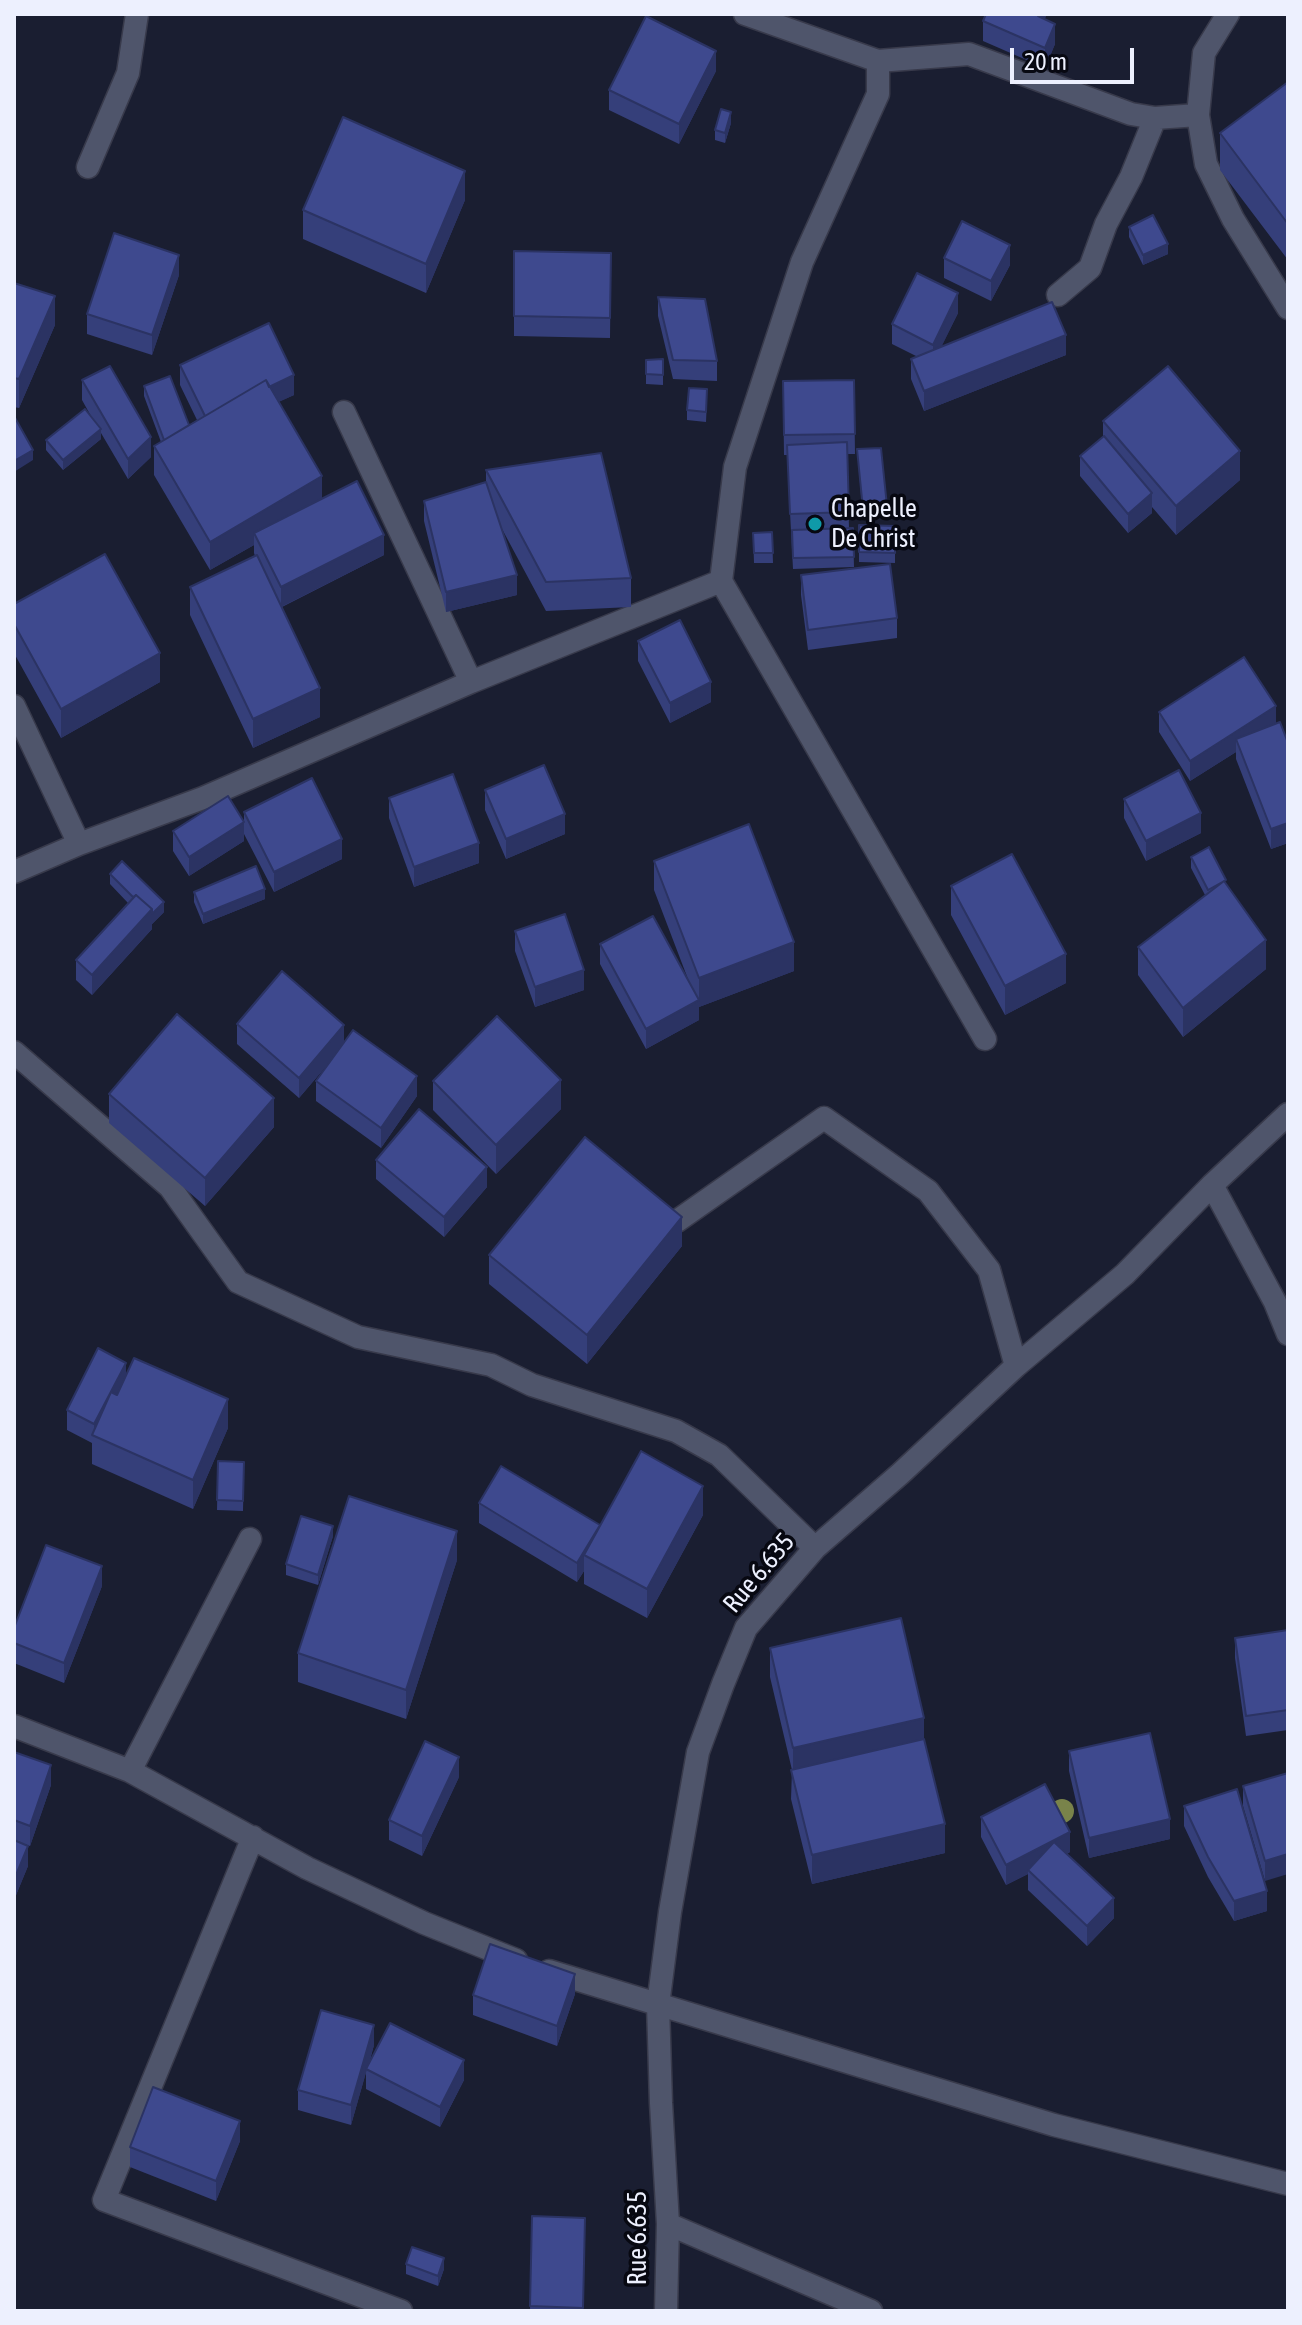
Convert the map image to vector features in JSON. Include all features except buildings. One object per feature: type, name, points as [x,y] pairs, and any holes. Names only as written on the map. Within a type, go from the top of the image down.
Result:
[{"type":"street","points":[[88,167],[128,73],[137,14]]},
{"type":"street","points":[[745,14],[878,61],[969,54],[1131,114],[1155,118],[1198,115]]},
{"type":"street","points":[[1228,14],[1204,53],[1198,115],[1206,164],[1233,219],[1288,308]]},
{"type":"street","points":[[878,61],[878,94],[802,262],[735,467],[721,581],[985,1039]]},
{"type":"street","points":[[1058,295],[1090,268],[1106,224],[1131,177],[1155,118]]},
{"type":"street","points":[[344,412],[471,682]]},
{"type":"street","points":[[14,872],[203,798],[471,682],[721,581]]},
{"type":"street","points":[[14,706],[79,844]]},
{"type":"street","points":[[14,1052],[170,1187],[238,1282],[358,1337],[491,1365],[532,1385],[676,1431],[719,1455],[815,1548]]},
{"type":"street","name":"Rue 6.635","points":[[666,2311],[668,2224],[658,2005],[670,1912],[698,1752],[746,1628],[815,1548],[1016,1366],[1125,1274],[1212,1185],[1288,1114]]},
{"type":"street","points":[[677,1221],[824,1118],[928,1191],[963,1236],[989,1270],[1016,1366]]},
{"type":"street","points":[[1212,1185],[1275,1302],[1288,1334]]},
{"type":"street","points":[[130,1771],[250,1539]]},
{"type":"street","points":[[14,1726],[130,1771],[307,1868],[424,1923],[523,1962],[1054,2125],[1288,2184]]},
{"type":"street","points":[[253,1837],[104,2200],[401,2311]]},
{"type":"street","points":[[668,2224],[871,2311]]},
{"type":"place","name":"Chapelle De Christ","points":[[815,524]]}]
